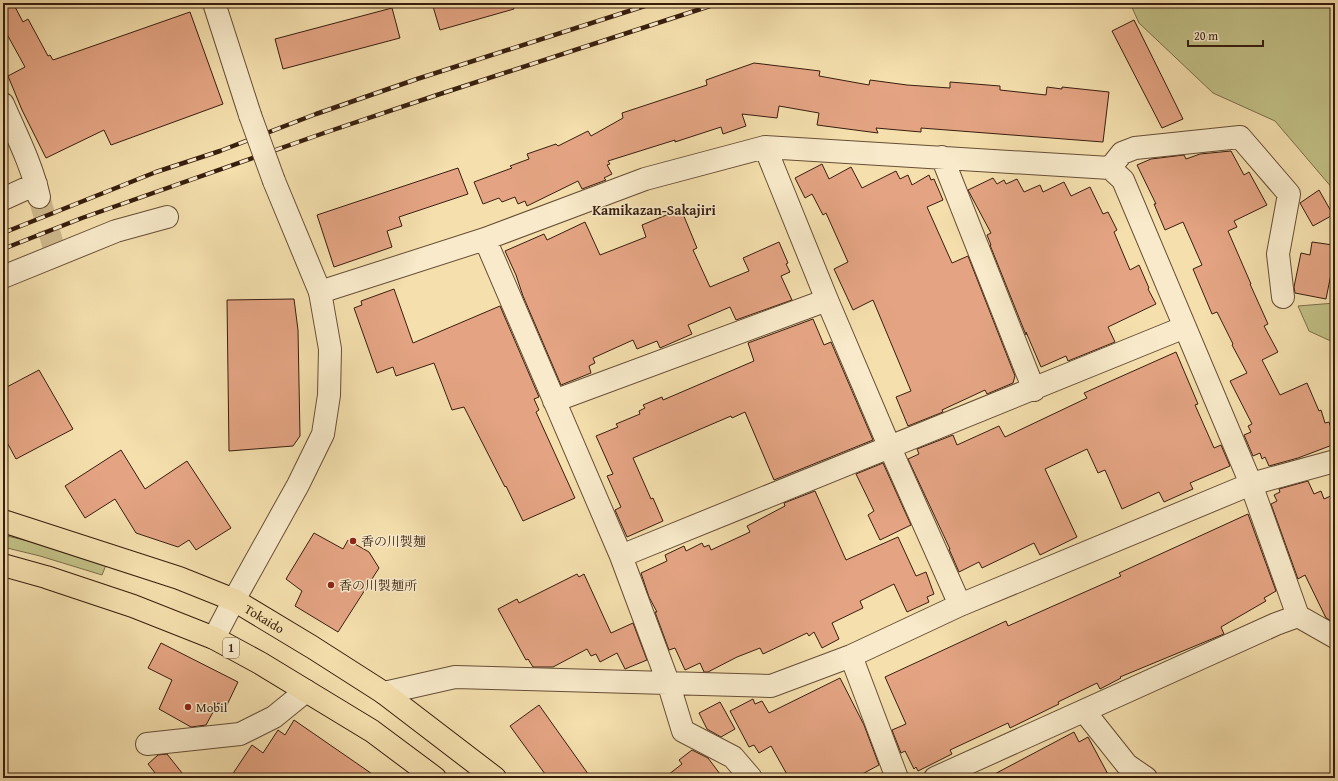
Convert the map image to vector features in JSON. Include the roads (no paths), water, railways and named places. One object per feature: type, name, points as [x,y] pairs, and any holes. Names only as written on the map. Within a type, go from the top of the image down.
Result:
[{"type":"highway","name":"Tokaido","points":[[3,521],[179,578],[234,600],[384,693],[495,778]]},
{"type":"highway","name":"1","points":[[3,565],[46,577],[133,606],[214,638],[372,731],[435,778]]},
{"type":"street","points":[[214,3],[250,115],[274,181],[320,292],[330,350],[330,395],[324,434],[298,485],[214,638]]},
{"type":"street","points":[[3,104],[37,191],[3,199]]},
{"type":"street","points":[[1110,168],[1122,153],[1136,148],[1240,137],[1289,194],[1278,254],[1283,297]]},
{"type":"street","points":[[320,292],[485,239],[645,179],[765,147],[1110,168],[1123,180],[1251,484],[1298,616],[1335,637]]},
{"type":"street","points":[[765,147],[827,300],[890,448],[960,605]]},
{"type":"street","points":[[942,157],[1034,390]]},
{"type":"street","points":[[3,277],[116,231],[166,217]]},
{"type":"street","points":[[485,239],[621,556],[668,682],[683,731],[733,757],[751,778]]},
{"type":"street","points":[[554,401],[827,300]]},
{"type":"street","points":[[621,556],[1034,390],[1185,327]]},
{"type":"street","points":[[384,693],[455,676],[771,686],[851,656],[960,605],[1251,484],[1335,461]]},
{"type":"street","points":[[935,778],[1276,624],[1298,616]]},
{"type":"street","points":[[851,656],[897,778]]},
{"type":"street","points":[[147,744],[240,734],[274,717],[306,691]]},
{"type":"street","points":[[1084,712],[1127,765],[1146,778]]},
{"type":"tunnel","points":[[39,197],[56,255]]},
{"type":"railway","points":[[3,233],[156,172],[220,151],[316,114],[417,79],[654,3]]},
{"type":"railway","points":[[3,249],[82,218],[324,133],[719,3]]},
{"type":"place","name":"香の川製麺","points":[[353,541]]},
{"type":"place","name":"香の川製麺所","points":[[331,585]]},
{"type":"place","name":"Mobil","points":[[188,707]]},
{"type":"district","name":"Kamikazan-Sakajiri","points":[[654,210]]}]
